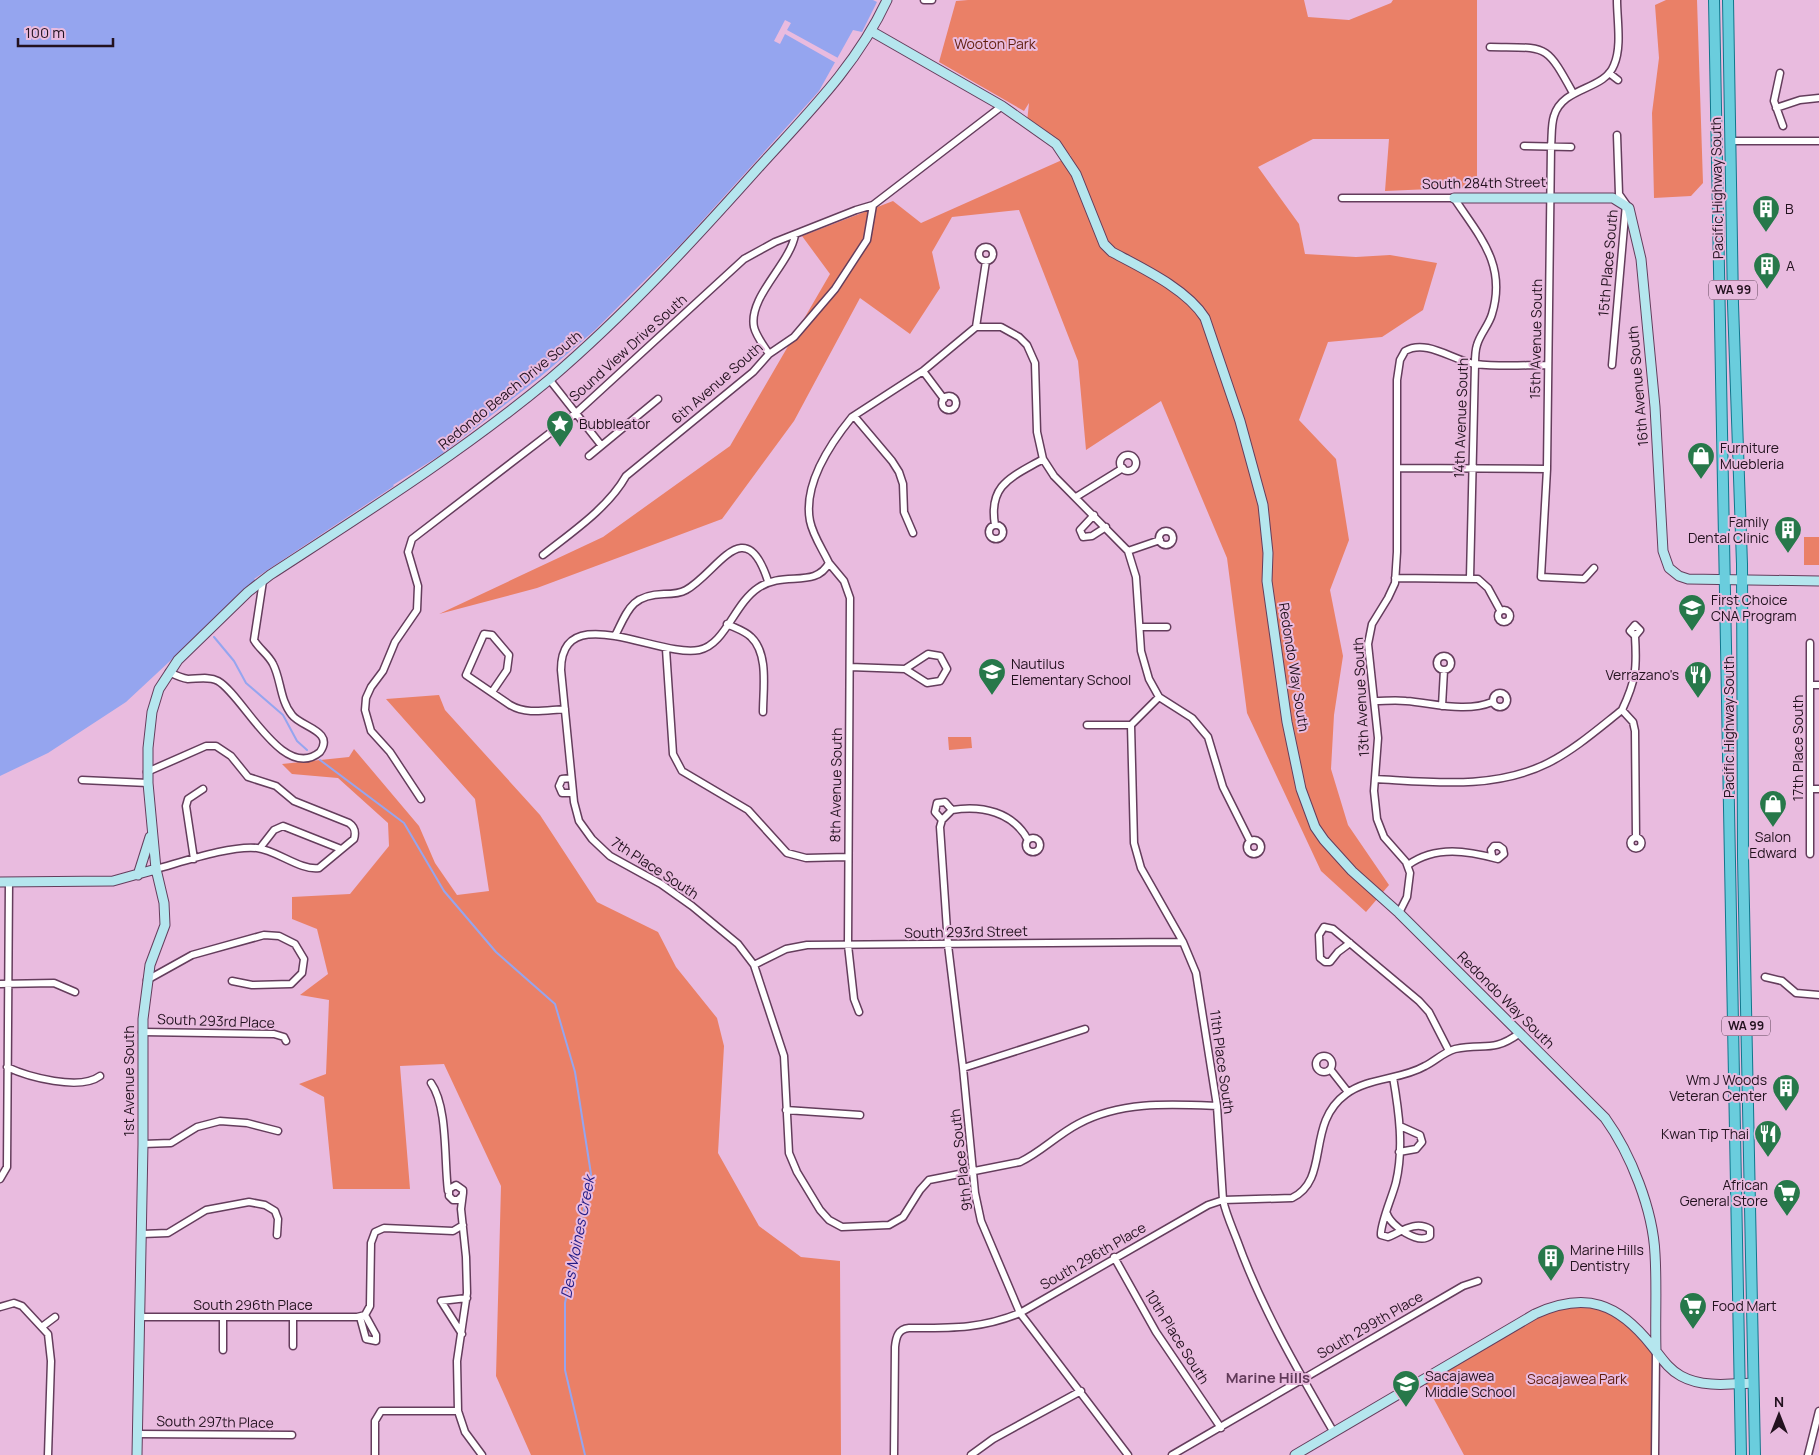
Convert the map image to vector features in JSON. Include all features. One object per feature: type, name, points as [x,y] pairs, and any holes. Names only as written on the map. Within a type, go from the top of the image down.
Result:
[{"type":"main road","name":"Pacific Highway South","points":[[1714,0],[1741,1455]]},
{"type":"main road","name":"Pacific Highway South","points":[[1728,0],[1742,580],[1746,983],[1755,1455]]},
{"type":"main road","points":[[1715,92],[1723,139],[1730,141]]},
{"type":"main road","points":[[1731,898],[1738,934],[1739,978],[1741,983],[1746,983]]},
{"type":"main road","points":[[1733,999],[1736,999],[1740,1004],[1740,1048],[1748,1090]]},
{"type":"street","name":"Redondo Beach Drive South","points":[[152,712],[159,689],[169,672],[186,651],[248,592],[263,580],[450,457],[549,379],[628,307],[698,235],[830,89],[871,31],[887,0]]},
{"type":"street","points":[[924,0],[932,0]]},
{"type":"street","points":[[1617,0],[1618,52],[1614,66],[1609,72],[1618,80]]},
{"type":"street","name":"Redondo Way South","points":[[871,31],[1002,106],[1044,134],[1066,156],[1076,174],[1104,244],[1112,252],[1179,292],[1197,306],[1205,318],[1240,422],[1262,505],[1268,553],[1267,580],[1287,722],[1303,797],[1312,820],[1324,840],[1352,871],[1399,913],[1605,1118],[1624,1148],[1643,1197],[1654,1243],[1656,1351]]},
{"type":"street","points":[[1490,47],[1534,48],[1550,54],[1573,93]]},
{"type":"street","name":"15th Avenue South","points":[[1594,568],[1584,578],[1541,577],[1547,469],[1547,365],[1552,146],[1555,114],[1562,102],[1573,93],[1600,80],[1609,72]]},
{"type":"street","points":[[1780,73],[1774,101],[1783,126]]},
{"type":"street","points":[[1776,108],[1800,100],[1819,98]]},
{"type":"street","points":[[873,205],[1002,106]]},
{"type":"street","name":"15th Place South","points":[[1612,365],[1626,204],[1619,194],[1617,135]]},
{"type":"street","points":[[1730,141],[1819,141]]},
{"type":"street","points":[[1524,146],[1571,147]]},
{"type":"street","name":"South 284th Street","points":[[1342,198],[1552,196],[1613,198],[1626,204]]},
{"type":"street","name":"14th Avenue South","points":[[1454,198],[1490,252],[1495,268],[1496,290],[1493,312],[1477,345],[1475,364],[1470,578]]},
{"type":"street","name":"16th Avenue South","points":[[1626,204],[1633,215],[1641,259],[1655,407],[1662,539],[1665,559],[1669,568],[1679,576],[1724,580]]},
{"type":"street","name":"Sound View Drive South","points":[[421,800],[390,752],[371,731],[365,710],[366,698],[371,687],[383,671],[395,642],[416,613],[418,596],[408,552],[414,537],[576,413],[744,259],[759,249],[873,205]]},
{"type":"street","name":"6th Avenue South","points":[[543,555],[618,490],[626,476],[753,372],[769,354],[794,337],[835,289],[867,240],[873,205]]},
{"type":"street","points":[[769,354],[755,331],[754,317],[767,288],[791,249],[795,235]]},
{"type":"street","points":[[976,327],[986,261]]},
{"type":"street","points":[[913,533],[904,512],[903,484],[899,472],[854,416],[923,371],[976,327],[990,325],[1011,331],[1027,345],[1032,355],[1036,374],[1037,432],[1043,459],[1054,476],[1128,551],[1136,577],[1144,666],[1159,697],[1192,718],[1208,737],[1223,787],[1250,841]]},
{"type":"street","name":"13th Avenue South","points":[[1408,865],[1381,831],[1376,810],[1375,779],[1378,738],[1368,653],[1369,633],[1374,620],[1391,594],[1395,578],[1397,380],[1403,354],[1411,348],[1424,348],[1475,364]]},
{"type":"street","points":[[1475,364],[1547,365]]},
{"type":"street","points":[[923,371],[944,399]]},
{"type":"street","points":[[549,379],[601,445]]},
{"type":"street","points":[[588,456],[658,399]]},
{"type":"street","name":"8th Avenue South","points":[[854,416],[832,446],[812,487],[809,499],[810,524],[829,563],[848,589],[850,667],[847,857],[848,945],[854,998],[859,1012]]},
{"type":"street","points":[[995,525],[993,502],[997,492],[1004,483],[1043,459]]},
{"type":"street","points":[[1076,497],[1123,468]]},
{"type":"street","points":[[1397,468],[1547,469]]},
{"type":"street","points":[[1094,515],[1080,530],[1083,537],[1088,538],[1106,527]]},
{"type":"street","points":[[1128,551],[1160,540]]},
{"type":"street","points":[[615,636],[627,611],[637,600],[652,595],[674,594],[686,590],[720,558],[734,550],[748,549],[756,554],[762,562],[768,581]]},
{"type":"street","points":[[571,778],[562,780],[558,786],[562,793],[572,793],[571,778],[561,662],[566,646],[573,638],[582,635],[615,636],[666,649],[685,651],[707,648],[718,640],[746,597],[768,581],[784,577],[815,577],[824,572],[829,563]]},
{"type":"street","points":[[1395,578],[1470,578],[1483,582],[1500,610]]},
{"type":"street","points":[[169,672],[185,678],[217,680],[281,749],[301,758],[317,755],[323,747],[322,735],[315,729],[303,725],[290,714],[273,663],[254,642],[263,580]]},
{"type":"street","points":[[1724,580],[1819,581]]},
{"type":"street","points":[[248,592],[257,596],[260,601]]},
{"type":"street","points":[[727,624],[750,635],[759,649],[762,665],[763,712]]},
{"type":"street","points":[[1140,627],[1167,626]]},
{"type":"street","points":[[492,692],[509,665],[509,655],[492,635],[484,634],[466,675],[510,705],[524,711],[565,709]]},
{"type":"street","points":[[1375,779],[1430,782],[1503,780],[1547,764],[1566,753],[1622,710],[1634,684],[1637,669],[1636,636]]},
{"type":"street","name":"17th Place South","points":[[1810,642],[1810,854]]},
{"type":"street","points":[[666,649],[673,754],[682,771],[748,810],[787,853],[811,858],[847,857]]},
{"type":"street","points":[[850,667],[905,669],[927,684],[940,681],[947,669],[940,656],[928,654],[905,669]]},
{"type":"street","points":[[1442,706],[1444,670]]},
{"type":"street","points":[[1810,685],[1819,685]]},
{"type":"street","points":[[1087,725],[1131,725],[1159,697]]},
{"type":"street","points":[[1375,701],[1407,701],[1442,706],[1480,705],[1492,702]]},
{"type":"street","points":[[1622,710],[1634,722],[1635,731],[1636,837]]},
{"type":"street","name":"1st Avenue South","points":[[137,1455],[142,1234],[142,1032],[147,980],[152,959],[162,939],[165,925],[164,903],[156,869],[147,772],[152,712]]},
{"type":"street","name":"11th Place South","points":[[1131,725],[1134,843],[1141,868],[1190,956],[1198,985],[1217,1106],[1223,1200],[1247,1270],[1303,1379],[1333,1431]]},
{"type":"street","points":[[0,1179],[7,1167],[8,984],[4,882],[114,881],[241,848],[260,848],[314,869],[323,866],[354,839],[353,826],[294,801],[276,786],[248,778],[231,756],[220,748],[206,746],[147,772]]},
{"type":"street","points":[[82,780],[148,783]]},
{"type":"street","points":[[194,859],[186,806],[188,800],[203,789]]},
{"type":"street","points":[[1811,789],[1819,789]]},
{"type":"street","name":"7th Place South","points":[[572,793],[575,810],[583,827],[610,856],[660,884],[692,906],[738,944],[754,965],[784,1056],[787,1140],[793,1165],[820,1210],[834,1224],[854,1228],[894,1224],[903,1217],[920,1190],[929,1180],[972,1172]]},
{"type":"street","name":"9th Place South","points":[[952,810],[945,802],[937,803],[935,812],[944,817],[940,837],[948,945],[963,1068],[972,1172],[981,1221],[1020,1313],[1128,1455]]},
{"type":"street","points":[[944,817],[952,810],[984,810],[1002,814],[1017,824],[1028,840]]},
{"type":"street","points":[[260,848],[274,830],[283,826],[341,849]]},
{"type":"street","points":[[138,875],[152,832]]},
{"type":"street","points":[[1399,913],[1409,886],[1408,865],[1432,852],[1492,855]]},
{"type":"street","points":[[1350,943],[1342,948],[1330,962],[1321,959],[1319,935],[1324,928],[1331,928],[1350,943],[1425,1007],[1449,1051]]},
{"type":"street","points":[[147,980],[192,955],[264,935],[277,935],[287,938],[298,947],[303,956],[302,974],[291,984],[252,985],[232,981]]},
{"type":"street","name":"South 293rd Street","points":[[754,965],[793,947],[1183,942]]},
{"type":"street","points":[[1765,976],[1782,981],[1796,994],[1819,994]]},
{"type":"street","points":[[0,984],[54,983],[75,992]]},
{"type":"street","points":[[963,1068],[1085,1030]]},
{"type":"street","points":[[0,1032],[8,1032]]},
{"type":"street","name":"South 293rd Place","points":[[142,1032],[274,1034],[284,1037],[286,1041]]},
{"type":"street","points":[[1330,1069],[1348,1092],[1363,1085],[1425,1067],[1449,1051],[1457,1048],[1495,1047],[1520,1033]]},
{"type":"street","points":[[7,1067],[22,1074],[41,1079],[85,1081],[94,1080],[100,1076]]},
{"type":"street","points":[[1387,1214],[1391,1222],[1402,1230],[1388,1237],[1382,1236],[1381,1230],[1396,1181],[1400,1126],[1393,1077]]},
{"type":"street","points":[[431,1083],[437,1091],[441,1108],[449,1196],[461,1209]]},
{"type":"street","name":"South 296th Place","points":[[894,1455],[894,1353],[899,1332],[909,1328],[939,1329],[981,1326],[1020,1313],[1114,1257],[1199,1210],[1223,1200],[1279,1200],[1298,1195],[1306,1187],[1313,1175],[1326,1117],[1337,1102],[1348,1092]]},
{"type":"street","points":[[972,1172],[1020,1162],[1033,1156],[1076,1124],[1105,1112],[1147,1105],[1217,1106]]},
{"type":"street","points":[[786,1110],[860,1115]]},
{"type":"street","points":[[143,1144],[171,1143],[197,1127],[220,1121],[247,1123],[278,1131]]},
{"type":"street","points":[[1399,1152],[1416,1149],[1422,1142],[1420,1135],[1400,1126]]},
{"type":"street","points":[[446,1173],[448,1178],[461,1188],[462,1196],[461,1209],[467,1298],[457,1367],[458,1411],[465,1432],[482,1455]]},
{"type":"street","points":[[448,1191],[452,1186],[456,1185]]},
{"type":"street","points":[[453,1200],[458,1200],[462,1196]]},
{"type":"street","points":[[142,1234],[168,1233],[206,1210],[249,1202],[265,1204],[275,1211],[278,1219],[277,1234]]},
{"type":"street","name":"South 296th Place","points":[[140,1317],[293,1318],[363,1316],[370,1306],[370,1248],[373,1235],[378,1230],[384,1228],[448,1231],[461,1228],[463,1225]]},
{"type":"street","name":"10th Place South","points":[[1114,1257],[1156,1332],[1221,1428]]},
{"type":"street","name":"South 299th Place","points":[[1172,1455],[1462,1286],[1478,1281]]},
{"type":"street","points":[[462,1334],[441,1301],[467,1298]]},
{"type":"street","points":[[1295,1455],[1519,1322],[1559,1304],[1589,1302],[1611,1308],[1635,1327],[1674,1371],[1690,1380],[1708,1384],[1753,1383]]},
{"type":"street","points":[[0,1307],[14,1303],[22,1306],[48,1334],[51,1361],[48,1455]]},
{"type":"street","points":[[42,1326],[54,1317]]},
{"type":"street","points":[[223,1317],[223,1350]]},
{"type":"street","points":[[293,1318],[293,1346]]},
{"type":"street","points":[[1655,1455],[1656,1351]]},
{"type":"street","points":[[970,1455],[993,1439],[1081,1391]]},
{"type":"street","points":[[1808,1455],[1819,1410]]},
{"type":"street","points":[[375,1455],[375,1425],[378,1414],[384,1411],[458,1411]]},
{"type":"street","name":"South 297th Place","points":[[137,1434],[292,1435]]},
{"type":"green space","name":"Wooton Park","points":[[1304,0],[1308,17],[1349,20],[1391,3],[1393,0],[1477,0],[1477,187],[1385,191],[1389,139],[1313,139],[1258,167],[1299,224],[1305,254],[1356,257],[1390,255],[1437,263],[1423,310],[1382,337],[1328,342],[1299,420],[1336,459],[1349,540],[1330,590],[1343,656],[1334,715],[1331,769],[1348,825],[1389,885],[1366,912],[1321,871],[1247,713],[1227,558],[1161,401],[1086,450],[1078,361],[1019,210],[952,217],[932,252],[940,288],[910,334],[860,298],[794,421],[722,519],[537,588],[439,614],[603,537],[730,446],[830,274],[802,236],[893,201],[921,223],[1071,156],[1027,122],[1029,103],[1024,111],[939,62],[956,1]]},
{"type":"green space","points":[[1666,0],[1697,0],[1703,183],[1691,196],[1654,198],[1652,113],[1659,58],[1655,5]]},
{"type":"green space","points":[[1804,537],[1819,537],[1819,565],[1804,565]]},
{"type":"green space","points":[[439,695],[445,710],[540,815],[597,902],[658,932],[676,967],[717,1018],[724,1046],[718,1153],[759,1226],[801,1257],[840,1261],[841,1455],[531,1455],[496,1376],[501,1186],[444,1064],[400,1066],[410,1189],[333,1189],[324,1097],[299,1084],[326,1074],[329,1000],[300,995],[328,974],[317,929],[292,919],[292,897],[350,894],[389,846],[388,823],[338,778],[292,774],[282,764],[349,757],[354,749],[419,826],[435,863],[457,895],[489,891],[475,799],[386,699]]},
{"type":"green space","points":[[948,737],[971,737],[972,748],[949,750]]},
{"type":"green space","name":"Sacajawea Park","points":[[1604,1305],[1656,1351],[1655,1455],[1464,1455],[1423,1379],[1546,1309]]},
{"type":"water","points":[[0,0],[873,0],[877,2],[862,32],[853,30],[819,91],[683,242],[595,330],[539,378],[442,454],[254,579],[256,581],[126,702],[48,753],[0,776]]},
{"type":"pier","points":[[785,20],[791,23],[787,30],[838,58],[836,63],[785,34],[780,44],[774,41]]},
{"type":"waterway","name":"Des Moines Creek","points":[[214,637],[234,661],[246,683],[283,715],[297,741],[307,750]]},
{"type":"waterway","name":"Des Moines Creek","points":[[320,760],[404,823],[444,891],[496,952],[555,1004],[575,1072],[591,1174],[565,1303],[565,1370],[585,1455]]},
{"type":"place","name":"B","points":[[1766,233]]},
{"type":"place","name":"A","points":[[1767,290]]},
{"type":"place","name":"Bubbleator","points":[[560,448]]},
{"type":"place","name":"Furniture Muebleria","points":[[1701,480]]},
{"type":"place","name":"Family Dental Clinic","points":[[1788,554]]},
{"type":"place","name":"First Choice CNA Program","points":[[1692,632]]},
{"type":"place","name":"Nautilus Elementary School","points":[[992,696]]},
{"type":"place","name":"Verrazano's","points":[[1698,699]]},
{"type":"place","name":"Salon Edward","points":[[1773,828]]},
{"type":"place","name":"Wm J Woods Veteran Center","points":[[1786,1112]]},
{"type":"place","name":"Kwan Tip Thai","points":[[1768,1158]]},
{"type":"place","name":"African General Store","points":[[1787,1217]]},
{"type":"place","name":"Marine Hills Dentistry","points":[[1551,1282]]},
{"type":"place","name":"Food Mart","points":[[1693,1330]]},
{"type":"place","name":"Sacajawea Middle School","points":[[1406,1408]]},
{"type":"district","name":"Marine Hills","points":[[1268,1378]]}]
